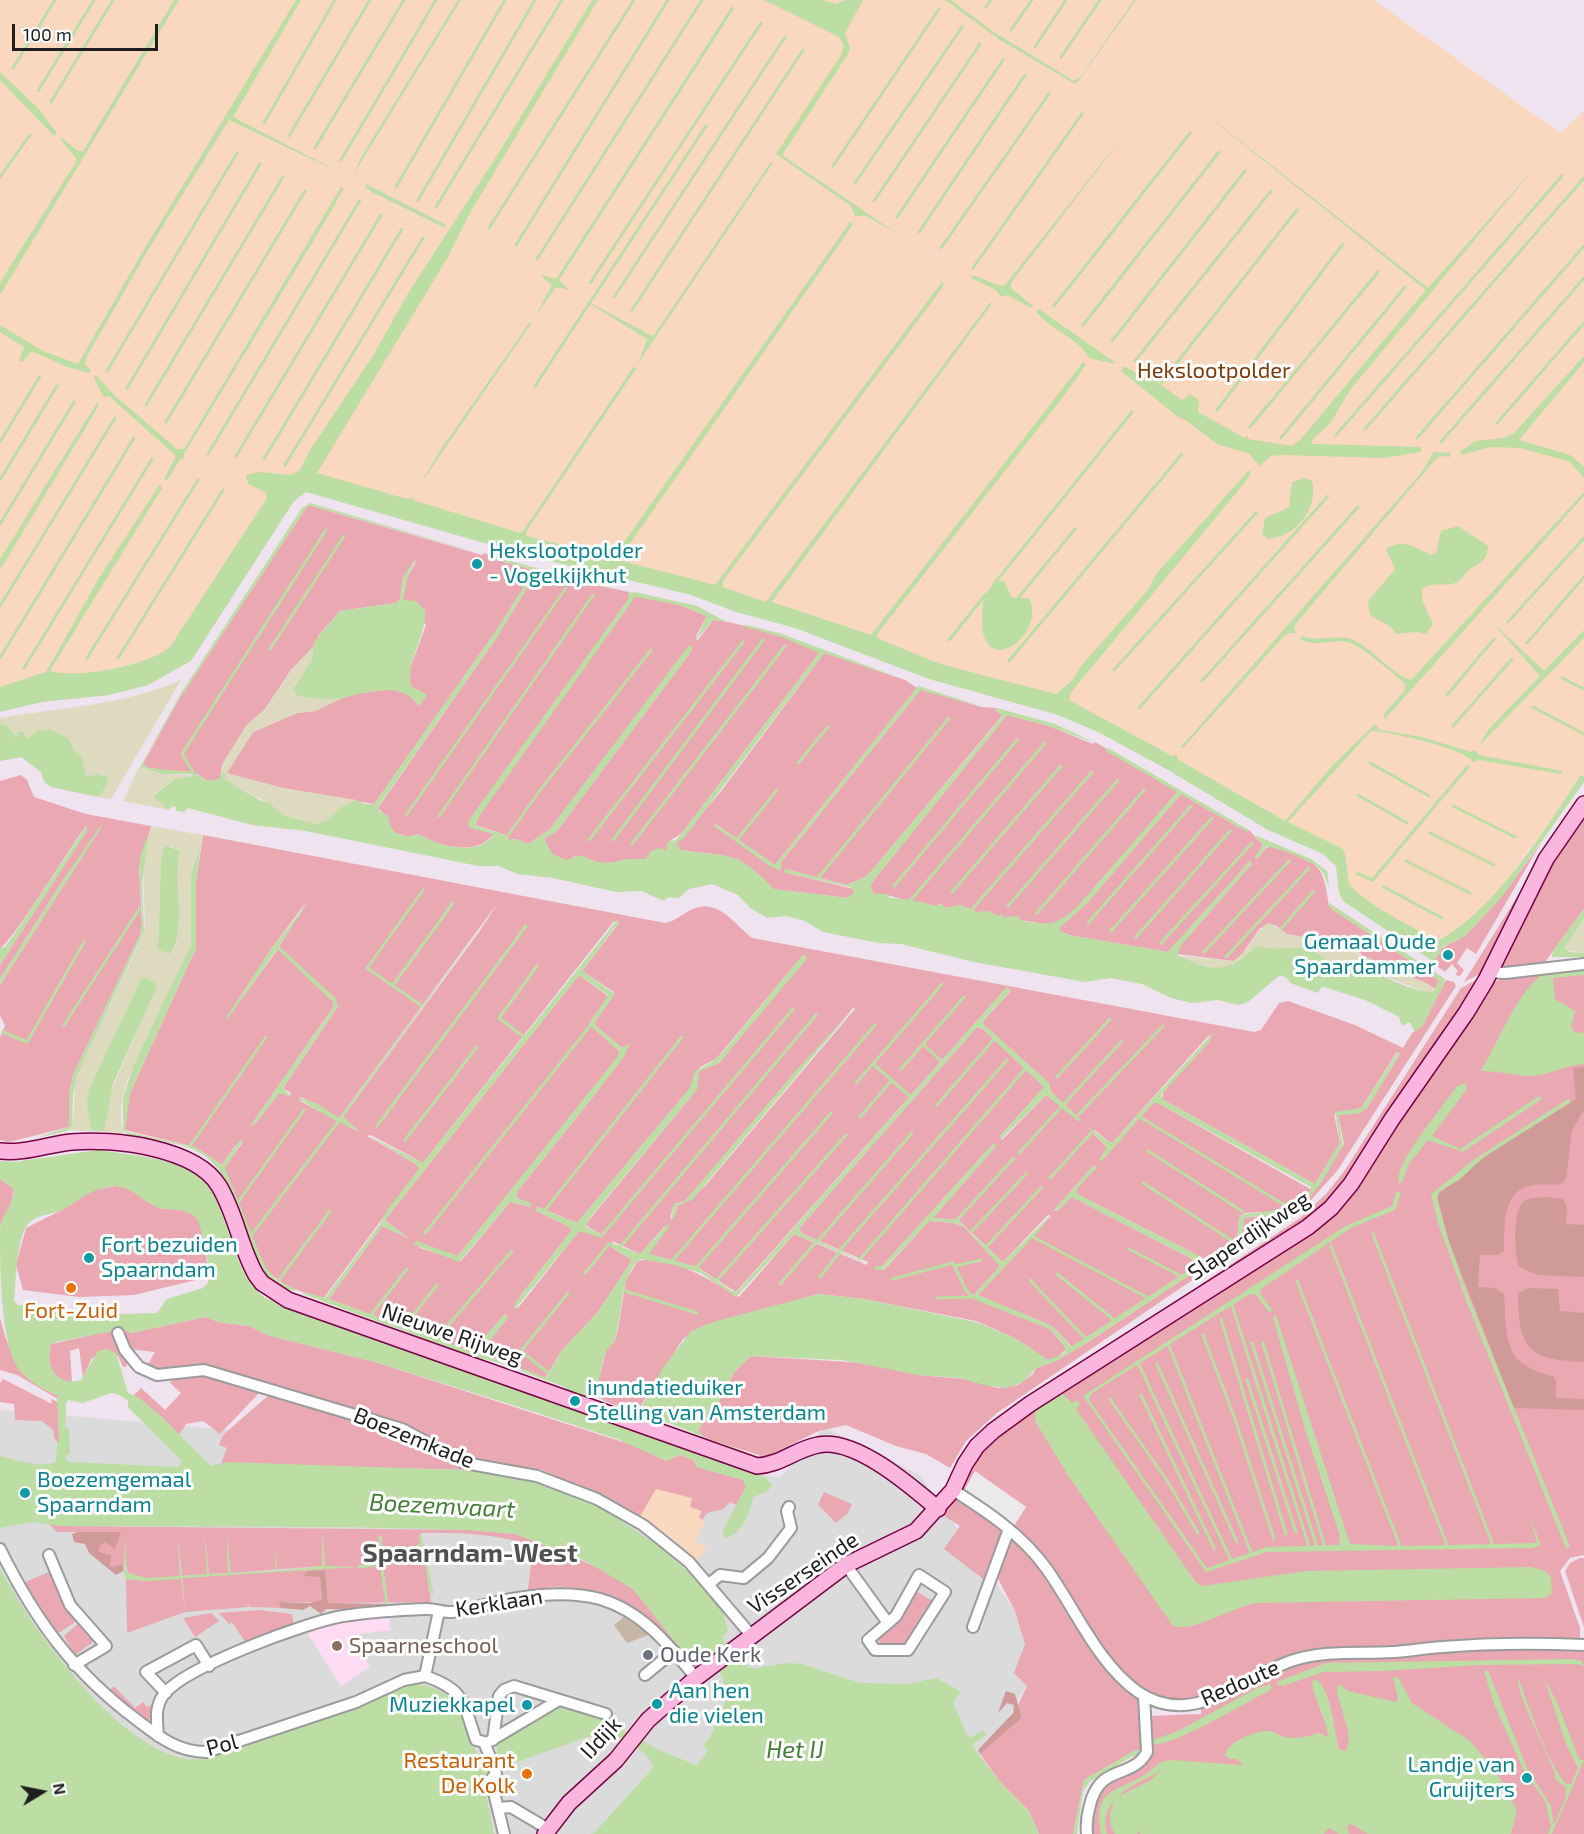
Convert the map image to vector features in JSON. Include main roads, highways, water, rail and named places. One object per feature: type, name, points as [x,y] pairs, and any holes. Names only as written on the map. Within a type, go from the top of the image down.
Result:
[{"type":"water","points":[[174,0],[179,0],[0,295],[0,284],[4,276],[76,162],[76,158],[60,139],[62,138],[78,151],[83,151]]},
{"type":"water","points":[[296,0],[301,0],[233,117],[343,174],[229,120],[151,245],[86,358],[85,365],[91,370],[89,373],[67,367],[32,351],[22,362],[19,361],[24,347],[0,332],[0,325],[43,351],[78,364],[146,246]]},
{"type":"water","points":[[458,0],[461,0],[353,175],[363,154]]},
{"type":"water","points":[[592,0],[598,0],[471,211],[448,257],[317,473],[408,499],[412,497],[413,500],[520,533],[634,366],[636,369],[526,532],[527,536],[715,585],[942,282],[944,284],[940,291],[723,581],[723,587],[766,602],[988,305],[994,301],[772,602],[871,635],[1083,362],[1086,365],[1066,393],[878,633],[877,638],[940,664],[1056,694],[1073,680],[1081,666],[1147,591],[1157,573],[1249,470],[1251,474],[1237,492],[1072,691],[1069,700],[1172,756],[1177,755],[1177,759],[1285,821],[1333,765],[1375,724],[1380,730],[1422,737],[1471,752],[1475,750],[1479,755],[1562,771],[1561,774],[1479,760],[1473,762],[1468,757],[1442,746],[1409,737],[1371,731],[1288,822],[1343,849],[1349,883],[1357,892],[1378,908],[1437,941],[1458,928],[1498,890],[1517,868],[1580,776],[1584,776],[1584,782],[1501,898],[1464,937],[1444,946],[1440,951],[1444,956],[1439,953],[1434,962],[1343,901],[1339,893],[1336,866],[1323,854],[1268,830],[1168,770],[1100,733],[1058,715],[929,679],[795,628],[736,612],[691,595],[533,557],[306,492],[294,501],[191,661],[148,685],[109,695],[42,702],[0,712],[0,687],[46,672],[99,578],[160,484],[162,488],[50,671],[77,673],[112,669],[146,660],[170,647],[267,498],[265,492],[248,484],[246,475],[259,472],[291,475],[300,470],[310,450],[374,354],[407,295],[498,154]]},
{"type":"water","points":[[764,0],[822,0],[836,4],[846,0],[863,0],[845,33],[850,48],[848,54],[782,155],[896,233],[866,216],[855,216],[851,206],[776,154],[841,55],[844,45],[839,37]]},
{"type":"water","points":[[945,0],[951,0],[994,32],[1074,81],[1081,76],[1136,0],[1079,80],[1075,84],[1000,40]]},
{"type":"water","points":[[732,6],[734,8],[721,29],[559,280],[569,290],[556,287],[535,317],[552,285],[540,275],[556,279]]},
{"type":"water","points":[[0,72],[38,108],[57,133],[54,136],[0,80]]},
{"type":"water","points":[[1165,82],[1428,288],[1537,165],[1350,390],[1330,424],[1311,441],[1312,444],[1421,447],[1421,452],[1384,458],[1281,455],[1271,456],[1259,466],[1250,454],[1217,444],[1187,421],[1178,417],[1121,371],[1123,367],[1126,367],[1144,378],[1156,381],[1182,400],[1190,394],[1199,400],[1198,412],[1245,438],[1247,435],[1248,439],[1292,446],[1300,440],[1426,290]]},
{"type":"water","points":[[1131,126],[1011,283],[1011,288],[1033,306],[1031,308],[1007,295],[1001,297],[996,290],[971,278],[973,275],[1000,286],[1005,285]]},
{"type":"water","points":[[770,163],[773,163],[639,362],[647,339],[576,295],[650,335],[654,335]]},
{"type":"water","points":[[366,184],[437,220],[445,225],[445,228],[374,193],[366,188]]},
{"type":"water","points":[[341,187],[344,188],[329,215],[184,454],[184,458],[180,460],[167,480],[164,479],[176,456],[109,396],[104,397],[94,378],[96,375],[113,394],[177,449],[184,449]]},
{"type":"water","points":[[850,222],[853,224],[845,236],[624,552],[619,554],[617,552]]},
{"type":"water","points":[[1039,309],[1115,364],[1089,358],[1079,345],[1042,318],[1036,312]]},
{"type":"water","points":[[530,322],[531,324],[417,489],[441,449]]},
{"type":"water","points":[[1584,356],[1584,362],[1519,440],[1570,455],[1584,467],[1584,478],[1570,462],[1520,448],[1491,447],[1460,455],[1461,451],[1476,441],[1504,438],[1514,433]]},
{"type":"water","points":[[98,401],[98,407],[0,570],[0,559]]},
{"type":"water","points":[[1434,452],[1451,453],[1450,457],[1440,456],[1435,460],[1298,621],[1294,627],[1296,633],[1284,636],[1182,749],[1181,747],[1421,473]]},
{"type":"water","points":[[1306,478],[1312,481],[1313,491],[1312,501],[1303,520],[1287,533],[1267,539],[1262,534],[1265,518],[1289,507],[1292,482]]},
{"type":"water","points":[[1584,492],[1584,496],[1385,719],[1383,715],[1405,690],[1405,684],[1371,655],[1351,643],[1338,641],[1313,643],[1300,639],[1302,636],[1315,639],[1340,637],[1353,640],[1367,648],[1397,673],[1411,680]]},
{"type":"water","points":[[310,503],[485,555],[308,505],[178,701],[143,763],[148,768],[193,772],[207,781],[220,779],[221,772],[226,774],[224,779],[261,801],[269,803],[283,815],[316,824],[327,820],[344,805],[357,800],[364,804],[374,804],[496,631],[530,577],[532,571],[530,569],[493,559],[496,557],[620,591],[537,572],[497,637],[378,807],[379,811],[388,816],[391,827],[398,834],[413,836],[419,834],[446,845],[467,848],[477,846],[493,836],[491,833],[473,829],[468,825],[469,820],[629,598],[628,593],[635,592],[697,606],[727,622],[713,620],[695,641],[707,616],[680,605],[635,597],[480,815],[475,826],[506,835],[510,840],[516,839],[528,844],[550,829],[689,645],[693,648],[690,653],[557,831],[544,839],[552,854],[566,860],[581,855],[605,863],[646,859],[651,851],[658,848],[666,850],[668,842],[676,840],[682,833],[819,653],[782,637],[742,626],[746,625],[779,633],[905,680],[824,653],[684,838],[676,843],[681,850],[732,857],[749,866],[774,889],[848,898],[855,891],[850,887],[787,873],[784,872],[785,869],[847,885],[867,876],[1003,716],[995,710],[997,708],[1055,724],[1095,743],[1049,726],[1007,715],[870,885],[874,894],[888,894],[889,898],[913,900],[936,906],[942,904],[945,908],[960,905],[970,909],[974,907],[975,912],[988,911],[999,916],[1002,913],[1002,917],[1019,916],[1020,920],[1038,923],[1058,921],[1079,905],[1177,792],[1106,751],[1108,748],[1249,830],[1247,832],[1181,794],[1087,903],[1060,927],[1060,931],[1069,935],[1168,952],[1250,861],[1252,863],[1249,867],[1181,945],[1177,955],[1201,965],[1220,967],[1237,962],[1257,946],[1306,949],[1346,971],[1364,975],[1377,973],[1413,989],[1434,992],[1439,980],[1329,907],[1329,903],[1445,979],[1444,984],[1423,1025],[1415,1032],[1410,1022],[1402,1026],[1399,1017],[1365,1000],[1324,987],[1320,988],[1318,993],[1290,983],[1287,978],[1280,975],[1248,1002],[1238,1005],[1218,1000],[1192,1003],[1171,998],[1142,984],[1111,978],[1085,982],[974,962],[901,944],[879,943],[823,932],[805,921],[787,916],[767,918],[750,908],[738,895],[712,884],[689,889],[679,898],[669,897],[664,901],[641,891],[616,892],[553,878],[517,874],[499,866],[478,866],[306,831],[252,825],[188,808],[184,812],[176,811],[176,807],[173,806],[168,810],[153,796],[175,779],[193,776],[191,774],[161,774],[142,767],[124,796],[181,693],[302,508]]},
{"type":"water","points":[[1458,526],[1488,546],[1488,551],[1482,561],[1459,581],[1427,586],[1422,589],[1422,600],[1433,624],[1426,634],[1416,632],[1396,634],[1391,627],[1370,615],[1368,601],[1395,569],[1386,549],[1404,544],[1431,555],[1436,553],[1441,531]]},
{"type":"water","points":[[417,556],[407,578],[403,600],[416,601],[425,610],[423,629],[410,676],[411,686],[427,695],[419,706],[403,693],[393,690],[373,691],[336,699],[298,696],[293,688],[312,660],[314,642],[340,611],[396,603],[400,599],[403,577]]},
{"type":"water","points":[[1004,581],[1012,598],[1029,598],[1032,612],[1030,626],[1022,638],[1012,646],[1001,650],[992,648],[985,638],[982,613],[988,591],[995,582]]},
{"type":"water","points":[[1490,620],[1544,671],[1584,630],[1584,638],[1479,746],[1488,730],[1540,676]]},
{"type":"water","points":[[918,686],[983,707],[920,690],[781,862],[781,870],[771,867],[714,826],[714,823],[775,865]]},
{"type":"water","points":[[0,724],[7,726],[15,735],[12,738],[18,736],[16,732],[22,731],[29,739],[38,729],[42,732],[49,729],[69,739],[74,751],[82,757],[86,777],[98,774],[108,778],[107,785],[98,797],[51,787],[44,782],[41,772],[21,757],[0,761]]},
{"type":"water","points":[[1467,765],[1470,767],[1373,882],[1355,874],[1358,872],[1372,878]]},
{"type":"water","points":[[87,825],[87,831],[0,965],[0,948],[5,947],[11,939]]},
{"type":"water","points":[[101,825],[101,828],[0,985],[0,979]]},
{"type":"water","points":[[149,835],[142,881],[144,931],[77,1076],[73,1094],[72,1127],[67,1131],[36,1138],[69,1127],[69,1093],[74,1073],[140,935],[142,910],[140,859]]},
{"type":"water","points":[[1255,835],[1311,859],[1327,871],[1329,888],[1324,874],[1317,866],[1291,853],[1267,846],[1257,859],[1255,857],[1263,845]]},
{"type":"water","points":[[201,842],[196,882],[196,948],[131,1091],[125,1128],[127,1132],[195,1147],[222,1165],[240,1140],[243,1140],[225,1168],[264,1265],[277,1281],[295,1289],[294,1291],[276,1283],[263,1269],[253,1251],[229,1187],[218,1168],[202,1154],[186,1146],[130,1136],[123,1130],[123,1099],[133,1066],[191,945],[191,875]]},
{"type":"water","points":[[165,846],[180,850],[178,935],[175,946],[169,954],[158,949],[161,860]]},
{"type":"water","points":[[310,900],[279,946],[335,998],[338,1006],[283,1088],[291,1096],[279,1093],[255,1124],[251,1125],[333,1008],[334,1003],[277,949],[227,1020],[227,1016],[271,949]]},
{"type":"water","points":[[500,901],[343,1117],[361,1132],[336,1121],[299,1099],[299,1097],[318,1104],[339,1118]]},
{"type":"water","points":[[1584,909],[1584,918],[1564,948],[1570,952],[1584,953],[1584,957],[1552,957],[1553,951]]},
{"type":"water","points":[[617,920],[619,922],[582,971],[615,994],[595,1022],[596,1026],[622,1048],[630,1044],[622,1060],[517,1192],[517,1198],[531,1203],[531,1207],[510,1202],[459,1262],[413,1244],[416,1241],[458,1256],[618,1056],[619,1051],[589,1024],[608,995],[579,975],[385,1220],[408,1238],[382,1226],[329,1299],[472,1352],[505,1314],[508,1317],[480,1353],[511,1366],[472,1356],[303,1294],[305,1292],[325,1298],[419,1169],[416,1164],[367,1135],[423,1163]]},
{"type":"water","points":[[803,955],[807,956],[806,960],[719,1063],[699,1071],[697,1089],[589,1219],[586,1227],[602,1235],[602,1238],[579,1231],[515,1309],[514,1306],[521,1295],[572,1230],[536,1211],[537,1207],[577,1223],[690,1088],[695,1071],[712,1062],[722,1053]]},
{"type":"water","points":[[1584,971],[1584,975],[1553,978],[1555,999],[1575,1011],[1571,1027],[1575,1032],[1584,1033],[1584,1064],[1535,1076],[1481,1071],[1524,994],[1542,974]]},
{"type":"water","points":[[142,977],[154,982],[157,987],[113,1084],[104,1131],[91,1130],[87,1104],[89,1089]]},
{"type":"water","points":[[1007,987],[1011,991],[984,1019],[983,1024],[1049,1083],[1051,1092],[1082,1121],[1078,1121],[1046,1095],[1000,1140],[1000,1136],[1044,1087],[983,1029],[977,1027],[799,1230],[803,1234],[869,1264],[794,1234],[736,1297],[701,1273],[641,1259],[634,1265],[625,1285],[617,1332],[606,1352],[595,1393],[598,1397],[628,1411],[593,1395],[582,1398],[562,1386],[521,1371],[524,1369],[546,1378],[562,1350],[598,1312],[632,1260],[610,1246],[609,1242],[640,1254],[668,1224],[669,1227],[649,1254],[697,1267],[732,1291],[737,1292]]},
{"type":"water","points":[[855,1007],[692,1200],[678,1205],[671,1221],[674,1204],[685,1201],[793,1074]]},
{"type":"water","points":[[1214,1032],[1209,1042],[1161,1095],[1162,1099],[1315,1184],[1340,1143],[1335,1112],[1361,1108],[1398,1052],[1400,1054],[1367,1108],[1359,1113],[1338,1115],[1343,1146],[1318,1186],[1302,1204],[1281,1214],[1244,1218],[1241,1241],[1085,1344],[1054,1362],[1036,1368],[1023,1382],[1007,1388],[959,1378],[918,1375],[842,1360],[751,1356],[734,1372],[720,1400],[698,1430],[704,1437],[638,1413],[663,1368],[691,1331],[716,1321],[819,1294],[864,1299],[976,1322],[1015,1338],[1048,1360],[1065,1353],[1065,1346],[1050,1329],[973,1299],[973,1296],[1000,1266],[964,1227],[954,1223],[929,1221],[883,1270],[874,1269],[876,1266],[882,1266],[994,1143],[996,1146],[933,1218],[957,1220],[1003,1262],[1051,1215],[1040,1230],[978,1295],[1052,1326],[1071,1347],[1200,1263],[1072,1197],[1057,1211],[1054,1210],[1094,1165],[1096,1168],[1077,1188],[1077,1194],[1205,1259],[1237,1240],[1239,1218],[1244,1214],[1242,1211],[1246,1214],[1280,1209],[1295,1203],[1311,1192],[1311,1187],[1158,1103],[1153,1103],[1102,1161],[1099,1160],[1107,1147],[1087,1126],[1109,1142],[1113,1142]]},
{"type":"water","points":[[1465,1083],[1467,1089],[1432,1136],[1460,1149],[1539,1096],[1542,1099],[1463,1152],[1428,1140],[1409,1164],[1402,1182],[1399,1183],[1404,1162],[1421,1134],[1457,1086]]},
{"type":"water","points":[[1568,1099],[1571,1102],[1484,1157],[1459,1180],[1440,1191],[1437,1198],[1448,1239],[1465,1287],[1569,1544],[1570,1547],[1566,1548],[1467,1303],[1438,1223],[1431,1194],[1476,1158]]},
{"type":"water","points":[[98,1150],[161,1160],[176,1165],[203,1180],[212,1192],[222,1212],[242,1270],[254,1288],[265,1298],[765,1477],[772,1485],[768,1491],[753,1497],[747,1516],[738,1531],[727,1538],[723,1537],[723,1530],[746,1487],[743,1480],[696,1467],[694,1460],[680,1455],[666,1461],[617,1439],[375,1362],[267,1335],[249,1326],[218,1322],[206,1317],[131,1333],[124,1329],[51,1344],[51,1367],[59,1377],[72,1381],[81,1380],[98,1351],[107,1349],[116,1353],[128,1393],[138,1397],[163,1418],[211,1466],[228,1462],[487,1471],[539,1483],[603,1509],[660,1547],[693,1576],[722,1608],[728,1631],[723,1636],[724,1640],[741,1661],[752,1669],[787,1663],[802,1664],[860,1683],[907,1684],[936,1678],[961,1692],[953,1702],[967,1735],[970,1738],[983,1730],[986,1735],[973,1744],[974,1748],[1000,1782],[1029,1811],[1039,1834],[589,1834],[594,1833],[653,1768],[651,1762],[640,1750],[625,1740],[604,1731],[503,1767],[502,1763],[488,1768],[490,1775],[483,1780],[494,1834],[0,1834],[0,1568],[34,1624],[58,1657],[86,1689],[115,1719],[145,1742],[175,1756],[204,1759],[304,1727],[413,1684],[429,1687],[451,1699],[464,1719],[478,1758],[485,1759],[497,1754],[497,1744],[561,1706],[608,1722],[659,1750],[696,1765],[708,1751],[703,1746],[710,1737],[728,1696],[722,1676],[704,1653],[687,1657],[633,1589],[580,1558],[515,1534],[469,1530],[346,1527],[59,1526],[34,1522],[0,1528],[0,1456],[28,1463],[49,1464],[56,1462],[57,1443],[59,1442],[57,1395],[34,1383],[19,1370],[11,1352],[4,1317],[0,1228],[14,1189],[0,1179],[0,1161],[14,1162]],"holes":[[[116,1186],[129,1190],[156,1207],[184,1211],[196,1218],[207,1258],[209,1275],[209,1280],[203,1288],[167,1299],[157,1313],[121,1314],[115,1309],[80,1321],[69,1310],[18,1305],[14,1301],[16,1270],[22,1235],[26,1227],[35,1218],[62,1210],[94,1191]],[[111,1393],[120,1395],[128,1401],[128,1407],[182,1461],[179,1467],[68,1462],[65,1456],[70,1454],[69,1430],[65,1427],[68,1400],[83,1403]]]},
{"type":"water","points":[[1397,1190],[1401,1194],[1395,1210],[1351,1228],[1261,1289],[1260,1293],[1273,1311],[1269,1312],[1256,1295],[1250,1294],[1094,1392],[1089,1397],[1090,1401],[1207,1568],[1267,1547],[1339,1545],[1340,1536],[1307,1436],[1273,1318],[1276,1315],[1350,1544],[1400,1546],[1537,1543],[1532,1523],[1426,1248],[1541,1545],[1532,1548],[1267,1552],[1206,1572],[1083,1396],[1344,1227],[1392,1206]]},
{"type":"water","points":[[1061,1392],[1072,1403],[1077,1400],[1080,1404],[1076,1409],[1195,1581],[1202,1586],[1305,1571],[1531,1567],[1545,1571],[1551,1577],[1552,1593],[1546,1598],[1257,1603],[1193,1625],[1173,1626],[1069,1477],[1035,1421],[1036,1408]]},
{"type":"water","points":[[711,1439],[758,1457],[781,1451],[782,1453],[760,1459]]},
{"type":"water","points":[[126,1534],[126,1572],[146,1578],[180,1576],[178,1538],[182,1576],[207,1574],[205,1536],[209,1574],[228,1573],[227,1536],[231,1573],[276,1571],[274,1543],[278,1571],[322,1566],[323,1535],[325,1566],[359,1567],[182,1578],[185,1608],[181,1579],[146,1581],[126,1579],[123,1571]]},
{"type":"water","points":[[1572,1659],[1582,1661],[1584,1666],[1577,1664],[1480,1665],[1323,1672],[1283,1686],[1278,1685],[1277,1682],[1326,1663]]},
{"type":"water","points":[[1488,1670],[1527,1768],[1551,1806],[1554,1825],[1565,1799],[1566,1788],[1556,1780],[1548,1756],[1522,1698],[1518,1676],[1546,1749],[1566,1784],[1571,1784],[1578,1768],[1566,1744],[1544,1678],[1557,1702],[1579,1759],[1584,1760],[1552,1834],[1548,1834],[1551,1827],[1545,1801],[1525,1773],[1495,1706],[1484,1672]]},
{"type":"water","points":[[1393,1677],[1398,1677],[1412,1703],[1470,1741],[1497,1773],[1517,1810],[1511,1834],[1368,1834],[1351,1824],[1347,1826],[1349,1834],[1339,1834],[1329,1828],[1324,1834],[1140,1834],[1140,1830],[1137,1834],[1115,1834],[1110,1821],[1114,1801],[1108,1810],[1107,1834],[1101,1834],[1099,1818],[1100,1807],[1104,1799],[1110,1793],[1146,1774],[1156,1765],[1170,1760],[1243,1765],[1237,1759],[1229,1759],[1225,1755],[1227,1750],[1236,1741],[1263,1731],[1291,1738],[1318,1733],[1328,1737],[1312,1685],[1313,1680],[1316,1679],[1326,1692],[1339,1749],[1346,1751],[1349,1736],[1337,1686],[1339,1684],[1348,1691],[1396,1702],[1398,1698]],"holes":[[[1162,1770],[1149,1781],[1119,1796],[1130,1787]]]},
{"type":"water","points":[[1271,1684],[1271,1690],[1210,1723],[1175,1739],[1153,1743],[1153,1740],[1178,1731],[1257,1688]]},
{"type":"water","points":[[1142,1749],[1143,1753],[1131,1757],[1089,1782],[1083,1792],[1077,1834],[1073,1834],[1084,1780],[1133,1751]]},
{"type":"waterway","points":[[13,68],[55,0]]},
{"type":"waterway","points":[[38,91],[94,0]]},
{"type":"waterway","points":[[51,102],[113,0]]},
{"type":"waterway","points":[[264,123],[335,0]]},
{"type":"waterway","points":[[289,136],[370,0]]},
{"type":"waterway","points":[[315,148],[404,0]]},
{"type":"waterway","points":[[341,160],[436,0]]},
{"type":"waterway","points":[[396,187],[505,0]]},
{"type":"waterway","points":[[418,200],[535,0]]},
{"type":"waterway","points":[[436,207],[562,0]]},
{"type":"waterway","points":[[489,228],[634,0]]},
{"type":"waterway","points":[[516,245],[668,0]]},
{"type":"waterway","points":[[537,259],[702,0]]},
{"type":"waterway","points":[[986,7],[991,0]]},
{"type":"waterway","points":[[1011,30],[1032,0]]},
{"type":"waterway","points":[[1035,47],[1066,0]]},
{"type":"waterway","points":[[1061,57],[1100,0]]},
{"type":"waterway","points":[[833,166],[939,9]]},
{"type":"waterway","points":[[590,283],[761,23]]},
{"type":"waterway","points":[[855,183],[962,27]]},
{"type":"waterway","points":[[614,297],[785,37]]},
{"type":"waterway","points":[[874,201],[980,44]]},
{"type":"waterway","points":[[632,310],[803,50]]},
{"type":"waterway","points":[[897,217],[1003,60]]},
{"type":"waterway","points":[[919,232],[1025,75]]},
{"type":"waterway","points":[[941,248],[1049,94]]},
{"type":"waterway","points":[[973,268],[1082,114]]},
{"type":"waterway","points":[[535,386],[706,126]]},
{"type":"waterway","points":[[1054,306],[1190,133]]},
{"type":"waterway","points":[[0,177],[30,135]]},
{"type":"waterway","points":[[1083,325],[1219,152]]},
{"type":"waterway","points":[[107,371],[237,153]]},
{"type":"waterway","points":[[127,388],[260,164]]},
{"type":"waterway","points":[[1112,341],[1245,171]]},
{"type":"waterway","points":[[1336,435],[1562,176]]},
{"type":"waterway","points":[[146,405],[283,177]]},
{"type":"waterway","points":[[1365,429],[1584,178]]},
{"type":"waterway","points":[[166,422],[305,191]]},
{"type":"waterway","points":[[1135,361],[1271,191]]},
{"type":"waterway","points":[[208,454],[360,200]]},
{"type":"waterway","points":[[1161,383],[1297,210]]},
{"type":"waterway","points":[[236,456],[381,215]]},
{"type":"waterway","points":[[264,459],[402,229]]},
{"type":"waterway","points":[[285,465],[423,238]]},
{"type":"waterway","points":[[1217,410],[1343,244]]},
{"type":"waterway","points":[[1417,438],[1584,246]]},
{"type":"waterway","points":[[1250,427],[1378,272]]},
{"type":"waterway","points":[[1441,442],[1584,278]]},
{"type":"waterway","points":[[1281,438],[1405,287]]},
{"type":"waterway","points":[[1497,423],[1584,323]]},
{"type":"waterway","points":[[0,442],[40,376]]},
{"type":"waterway","points":[[0,480],[57,386]]},
{"type":"waterway","points":[[0,524],[74,402]]},
{"type":"waterway","points":[[994,584],[1132,412]]},
{"type":"waterway","points":[[0,606],[115,418]]},
{"type":"waterway","points":[[0,658],[134,438]]},
{"type":"waterway","points":[[1009,661],[1182,454]]},
{"type":"waterway","points":[[24,668],[152,459]]},
{"type":"waterway","points":[[87,658],[198,480]]},
{"type":"waterway","points":[[118,658],[223,490]]},
{"type":"waterway","points":[[1139,708],[1328,496]]},
{"type":"waterway","points":[[1202,681],[1358,507]]},
{"type":"waterway","points":[[1114,670],[1256,513]]},
{"type":"waterway","points":[[1019,597],[1075,529]]},
{"type":"waterway","points":[[193,772],[182,754],[326,530]]},
{"type":"waterway","points":[[270,649],[344,536]]},
{"type":"waterway","points":[[1508,622],[1584,538]]},
{"type":"waterway","points":[[1527,643],[1584,577]]},
{"type":"waterway","points":[[407,814],[566,588]]},
{"type":"waterway","points":[[949,640],[986,594]]},
{"type":"waterway","points":[[439,816],[593,595]]},
{"type":"waterway","points":[[1447,695],[1494,639]]},
{"type":"waterway","points":[[613,840],[763,640]]},
{"type":"waterway","points":[[589,840],[743,642]]},
{"type":"waterway","points":[[632,844],[785,646]]},
{"type":"waterway","points":[[509,834],[538,793],[651,650]]},
{"type":"waterway","points":[[1453,726],[1512,659]]},
{"type":"waterway","points":[[1562,678],[1584,689]]},
{"type":"waterway","points":[[1533,707],[1584,734]]},
{"type":"waterway","points":[[819,877],[949,718]]},
{"type":"waterway","points":[[798,763],[828,727]]},
{"type":"waterway","points":[[894,886],[1017,740]]},
{"type":"waterway","points":[[910,901],[1045,743]]},
{"type":"waterway","points":[[1370,763],[1429,796]]},
{"type":"waterway","points":[[952,892],[1061,766]]},
{"type":"waterway","points":[[974,907],[1092,772]]},
{"type":"waterway","points":[[1008,906],[1118,780]]},
{"type":"waterway","points":[[737,840],[777,790]]},
{"type":"waterway","points":[[1037,913],[1144,790]]},
{"type":"waterway","points":[[1358,795],[1407,823]]},
{"type":"waterway","points":[[1088,923],[1191,806]]},
{"type":"waterway","points":[[1453,806],[1515,837]]},
{"type":"waterway","points":[[1111,931],[1212,818]]},
{"type":"waterway","points":[[1136,937],[1230,831]]},
{"type":"waterway","points":[[1430,833],[1494,865]]},
{"type":"waterway","points":[[1161,943],[1252,843]]},
{"type":"waterway","points":[[1204,952],[1289,861]]},
{"type":"waterway","points":[[1406,861],[1470,893]]},
{"type":"waterway","points":[[1226,957],[1309,868]]},
{"type":"waterway","points":[[1384,887],[1442,918]]},
{"type":"waterway","points":[[422,1006],[367,968],[423,890]]},
{"type":"waterway","points":[[1280,930],[1313,892]]},
{"type":"waterway","points":[[394,984],[453,903]]},
{"type":"waterway","points":[[64,1025],[140,908]]},
{"type":"waterway","points":[[377,1126],[526,926]]},
{"type":"waterway","points":[[3,1032],[27,1042],[84,942]]},
{"type":"waterway","points":[[524,1037],[499,1018],[537,966]]},
{"type":"waterway","points":[[910,1096],[873,1064],[942,984]]},
{"type":"waterway","points":[[941,1061],[923,1044],[964,997]]},
{"type":"waterway","points":[[602,1235],[793,1009]]},
{"type":"waterway","points":[[621,1246],[816,1015]]},
{"type":"waterway","points":[[1057,1077],[1110,1019]]},
{"type":"waterway","points":[[673,1260],[875,1025]]},
{"type":"waterway","points":[[425,1233],[590,1026]]},
{"type":"waterway","points":[[1078,1115],[1163,1026]]},
{"type":"waterway","points":[[190,1146],[266,1037]]},
{"type":"waterway","points":[[545,1210],[682,1037]]},
{"type":"waterway","points":[[937,1105],[994,1039]]},
{"type":"waterway","points":[[1064,1104],[1121,1042]]},
{"type":"waterway","points":[[901,1069],[923,1044]]},
{"type":"waterway","points":[[405,1140],[477,1047]]},
{"type":"waterway","points":[[840,1250],[1007,1060]]},
{"type":"waterway","points":[[856,1083],[873,1064]]},
{"type":"waterway","points":[[860,1259],[1026,1068]]},
{"type":"waterway","points":[[860,1117],[892,1080]]},
{"type":"waterway","points":[[1019,1153],[1061,1107]]},
{"type":"waterway","points":[[239,1201],[304,1110]]},
{"type":"waterway","points":[[697,1267],[832,1112]]},
{"type":"waterway","points":[[1140,1117],[1288,1207]]},
{"type":"waterway","points":[[252,1234],[338,1122]]},
{"type":"waterway","points":[[1050,1178],[1092,1132]]},
{"type":"waterway","points":[[818,1241],[912,1133]]},
{"type":"waterway","points":[[717,1280],[846,1135]]},
{"type":"waterway","points":[[1148,1151],[1242,1211]]},
{"type":"waterway","points":[[957,1220],[1014,1158]]},
{"type":"waterway","points":[[972,1231],[1026,1174]]},
{"type":"waterway","points":[[1143,1183],[1234,1242]]},
{"type":"waterway","points":[[987,1246],[1041,1188]]},
{"type":"waterway","points":[[278,1281],[330,1211]]},
{"type":"waterway","points":[[1373,1234],[1493,1545]]},
{"type":"waterway","points":[[1033,1237],[1148,1298]]},
{"type":"waterway","points":[[780,1284],[815,1243]]},
{"type":"waterway","points":[[585,1273],[609,1244]]},
{"type":"waterway","points":[[1331,1246],[1447,1545]]},
{"type":"waterway","points":[[1129,1249],[1179,1275]]},
{"type":"waterway","points":[[437,1338],[512,1251]]},
{"type":"waterway","points":[[820,1277],[839,1253]]},
{"type":"waterway","points":[[955,1266],[981,1260]]},
{"type":"waterway","points":[[892,1279],[953,1263],[966,1290],[972,1297]]},
{"type":"waterway","points":[[371,1315],[407,1269]]},
{"type":"waterway","points":[[1057,1274],[1113,1319]]},
{"type":"waterway","points":[[1030,1280],[1086,1339]]},
{"type":"waterway","points":[[1297,1281],[1400,1546]]},
{"type":"waterway","points":[[404,1327],[437,1285]]},
{"type":"waterway","points":[[625,1291],[697,1313]]},
{"type":"waterway","points":[[547,1372],[521,1351],[568,1293]]},
{"type":"waterway","points":[[937,1298],[971,1297]]},
{"type":"waterway","points":[[1232,1305],[1309,1546]]},
{"type":"waterway","points":[[1221,1319],[1286,1534]]},
{"type":"waterway","points":[[1203,1335],[1235,1419],[1274,1539]]},
{"type":"waterway","points":[[1252,1343],[1317,1547]]},
{"type":"waterway","points":[[1263,1343],[1325,1547]]},
{"type":"waterway","points":[[1169,1346],[1251,1552]]},
{"type":"waterway","points":[[1157,1364],[1237,1542]]},
{"type":"waterway","points":[[1139,1365],[1231,1560]]},
{"type":"waterway","points":[[1247,1380],[1296,1532]]},
{"type":"waterway","points":[[1141,1395],[1214,1548]]},
{"type":"waterway","points":[[1110,1399],[1168,1482],[1198,1533]]},
{"type":"waterway","points":[[395,1556],[422,1544],[420,1536]]},
{"type":"waterway","points":[[380,1537],[381,1564]]},
{"type":"waterway","points":[[422,1544],[432,1593]]},
{"type":"waterway","points":[[359,1567],[381,1564],[387,1603]]},
{"type":"place","name":"Hekslootpolder - Vogelkijkhut","points":[[477,564]]},
{"type":"place","name":"Gemaal Oude Spaardammer","points":[[1448,955]]},
{"type":"place","name":"Fort bezuiden Spaarndam","points":[[89,1258]]},
{"type":"place","name":"Fort-Zuid","points":[[71,1288]]},
{"type":"place","name":"inundatieduiker Stelling van Amsterdam","points":[[575,1401]]},
{"type":"place","name":"Boezemgemaal Spaarndam","points":[[25,1493]]},
{"type":"place","name":"Spaarneschool","points":[[337,1646]]},
{"type":"place","name":"Oude Kerk","points":[[648,1655]]},
{"type":"place","name":"Aan hen die vielen","points":[[657,1704]]},
{"type":"place","name":"Muziekkapel","points":[[527,1705]]},
{"type":"place","name":"Restaurant De Kolk","points":[[527,1774]]},
{"type":"place","name":"Landje van Gruijters","points":[[1527,1778]]},
{"type":"district","name":"Spaarndam-West","points":[[470,1553]]},
{"type":"park label","name":"Hekslootpolder","points":[[1214,371]]},
{"type":"water label","name":"Boezemvaart","points":[[442,1506]]},
{"type":"water label","name":"Het IJ","points":[[795,1750]]}]
